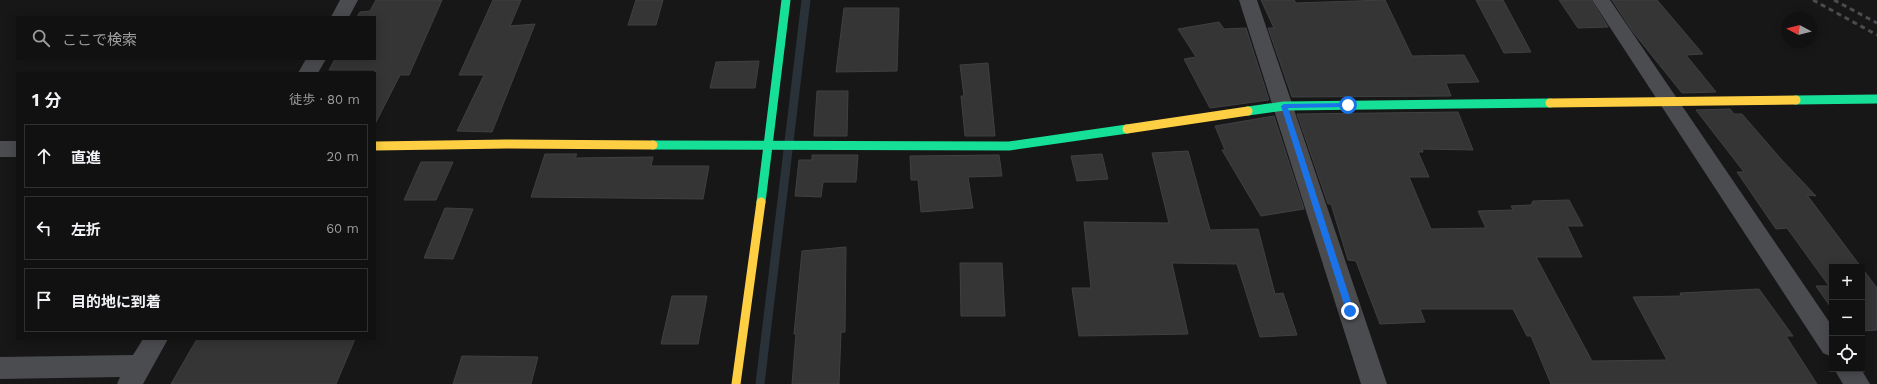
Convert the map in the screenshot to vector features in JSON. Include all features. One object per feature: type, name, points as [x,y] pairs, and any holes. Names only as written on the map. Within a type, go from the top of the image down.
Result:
[{"type":"street","points":[[341,16],[349,0]]},
{"type":"street","points":[[736,384],[769,145],[786,0]]},
{"type":"street","points":[[1248,0],[1374,384]]},
{"type":"street","points":[[1601,0],[1829,342]]},
{"type":"street","points":[[309,72],[315,60]]},
{"type":"street","points":[[376,146],[1009,146],[1284,106],[1877,99]]},
{"type":"street","points":[[0,149],[16,149]]},
{"type":"street","points":[[0,368],[136,375],[155,340]]},
{"type":"street","points":[[1849,372],[1858,384]]},
{"type":"building","points":[[376,0],[442,0],[409,75],[400,75],[376,122],[375,70],[329,70],[334,60],[376,60],[376,16],[358,16],[360,12],[370,11]]},
{"type":"building","points":[[493,0],[521,0],[510,26],[535,24],[492,132],[457,131],[484,75],[459,75]]},
{"type":"building","points":[[636,0],[663,0],[656,25],[628,25]]},
{"type":"building","points":[[1261,0],[1294,0],[1296,3],[1385,0],[1412,56],[1464,55],[1479,82],[1446,83],[1451,96],[1292,97],[1268,28],[1274,28]]},
{"type":"building","points":[[1476,0],[1503,0],[1531,52],[1504,53]]},
{"type":"building","points":[[1559,0],[1591,0],[1608,27],[1578,28]]},
{"type":"building","points":[[1612,0],[1657,0],[1703,54],[1686,55],[1716,92],[1682,93],[1633,32]]},
{"type":"building","points":[[844,8],[899,8],[897,71],[836,72]]},
{"type":"building","points":[[1219,22],[1224,29],[1246,28],[1269,100],[1210,108],[1184,59],[1196,57],[1178,29]]},
{"type":"building","points":[[759,61],[755,88],[710,88],[716,62]]},
{"type":"building","points":[[988,63],[995,136],[965,136],[961,96],[964,96],[960,65]]},
{"type":"building","points":[[817,91],[848,91],[847,136],[814,136]]},
{"type":"building","points":[[1730,109],[1734,114],[1742,114],[1816,196],[1807,195],[1859,264],[1829,264],[1829,286],[1787,228],[1776,229],[1737,172],[1744,172],[1696,110]]},
{"type":"building","points":[[1458,112],[1473,150],[1422,149],[1423,152],[1418,152],[1429,177],[1409,177],[1431,229],[1486,228],[1478,211],[1513,210],[1511,206],[1531,205],[1533,201],[1569,200],[1583,226],[1567,226],[1582,257],[1536,257],[1592,361],[1667,360],[1633,297],[1681,296],[1680,293],[1759,289],[1793,336],[1786,336],[1817,384],[1551,384],[1531,336],[1527,336],[1513,309],[1420,309],[1425,322],[1380,324],[1356,261],[1348,260],[1331,204],[1328,204],[1297,114]]},
{"type":"building","points":[[1274,116],[1304,209],[1261,216],[1222,150],[1225,150],[1215,126]]},
{"type":"building","points":[[1188,151],[1210,230],[1258,229],[1275,294],[1283,293],[1297,335],[1260,337],[1237,264],[1172,263],[1188,334],[1079,336],[1072,288],[1091,288],[1084,222],[1169,223],[1152,153]]},
{"type":"building","points":[[545,154],[577,154],[575,158],[653,157],[651,166],[709,166],[703,199],[531,197]]},
{"type":"building","points":[[1102,154],[1108,179],[1077,181],[1071,156]]},
{"type":"building","points":[[812,155],[858,155],[856,182],[823,182],[821,197],[795,196],[799,160],[812,160]]},
{"type":"building","points":[[999,155],[1002,176],[968,177],[973,208],[921,212],[918,180],[911,180],[910,156]]},
{"type":"building","points":[[421,162],[453,162],[436,200],[404,200]]},
{"type":"building","points":[[445,208],[473,209],[453,259],[424,258]]},
{"type":"building","points":[[846,247],[845,332],[841,332],[839,384],[792,384],[796,334],[794,334],[802,251]]},
{"type":"building","points":[[960,263],[1002,263],[1005,316],[961,316]]},
{"type":"building","points":[[1865,272],[1877,288],[1877,330],[1865,331]]},
{"type":"building","points":[[1816,286],[1829,286],[1829,305]]},
{"type":"building","points":[[672,296],[707,296],[698,344],[661,344]]},
{"type":"building","points":[[196,340],[355,340],[336,384],[171,384]]},
{"type":"building","points":[[462,356],[538,357],[531,384],[453,384]]},
{"type":"waterway","points":[[760,384],[806,0]]},
{"type":"railway","points":[[1813,0],[1877,35]]},
{"type":"railway","points":[[1834,0],[1877,23]]},
{"type":"traffic: fast","points":[[761,202],[786,0]]},
{"type":"traffic: fast","points":[[1796,100],[1877,99]]},
{"type":"traffic: fast","points":[[1248,111],[1284,106],[1550,103]]},
{"type":"traffic: fast","points":[[653,145],[1009,146],[1127,129]]},
{"type":"traffic: slow","points":[[1550,103],[1796,100]]},
{"type":"traffic: slow","points":[[1127,129],[1248,111]]},
{"type":"traffic: slow","points":[[376,146],[507,144],[653,145]]},
{"type":"traffic: slow","points":[[736,384],[761,202]]},
{"type":"route","points":[[1348,105],[1284,106],[1350,311]]}]
